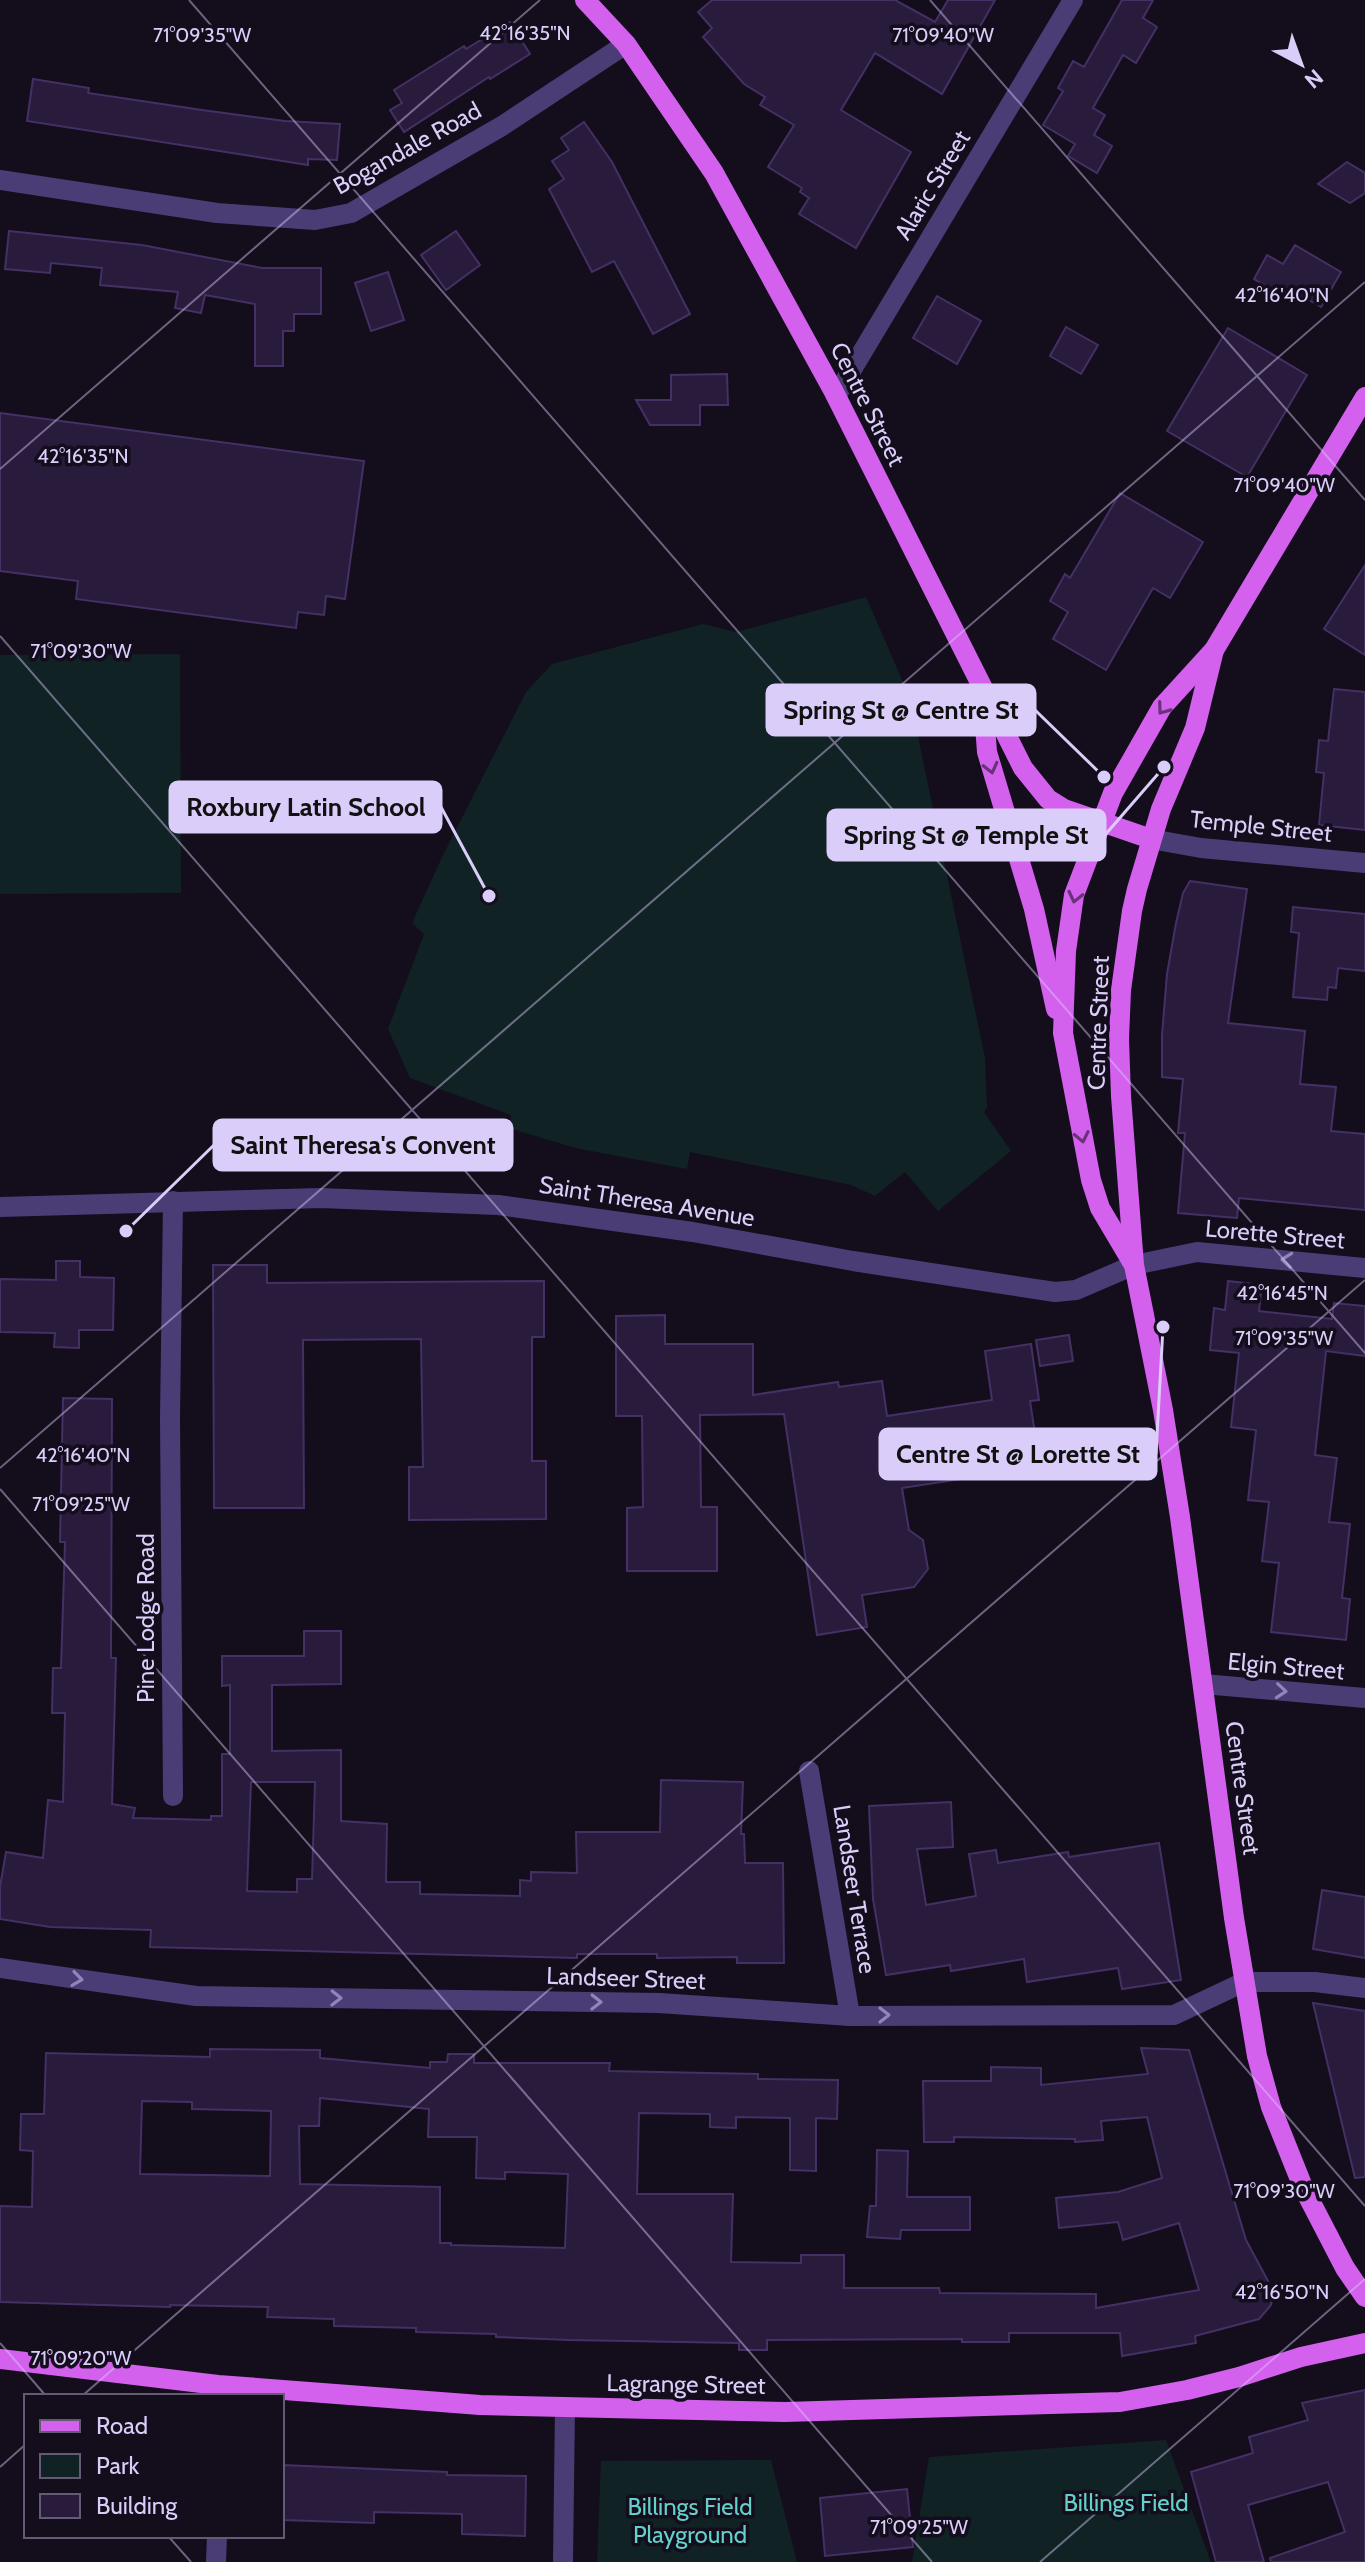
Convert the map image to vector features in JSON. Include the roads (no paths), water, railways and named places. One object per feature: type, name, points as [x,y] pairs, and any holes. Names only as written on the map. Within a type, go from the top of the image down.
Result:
[{"type":"main road","name":"Centre Street","points":[[585,0],[626,44],[714,173],[836,396],[1012,750],[1035,785],[1056,804],[1100,823],[1151,839],[1132,911],[1121,990],[1119,1039],[1134,1265],[1171,1462],[1257,2056],[1285,2147],[1324,2229],[1365,2297]]},
{"type":"main road","points":[[1100,823],[1120,779],[1162,707],[1214,650],[1365,397]]},
{"type":"main road","points":[[1151,839],[1195,728],[1214,650]]},
{"type":"main road","points":[[983,691],[987,752],[1027,883],[1050,990],[1063,1033]]},
{"type":"main road","name":"Centre Street","points":[[1100,823],[1074,895],[1066,951],[1063,1033],[1091,1180],[1100,1208],[1134,1265]]},
{"type":"main road","name":"Lagrange Street","points":[[0,2359],[218,2390],[480,2405],[785,2412],[1120,2402],[1187,2390],[1301,2357],[1365,2343]]},
{"type":"street","name":"Alaric Street","points":[[836,396],[1073,0]]},
{"type":"street","name":"Bogandale Road","points":[[0,180],[217,213],[315,220],[351,213],[502,126],[626,44]]},
{"type":"street","name":"Temple Street","points":[[1151,839],[1201,848],[1365,863]]},
{"type":"street","name":"Saint Theresa Avenue","points":[[0,1207],[321,1198],[498,1205],[693,1232],[1035,1291],[1076,1290],[1134,1265]]},
{"type":"street","name":"Pine Lodge Road","points":[[173,1201],[170,1418],[173,1796]]},
{"type":"street","name":"Lorette Street","points":[[1134,1265],[1197,1252],[1365,1268]]},
{"type":"street","name":"Elgin Street","points":[[1203,1684],[1365,1698]]},
{"type":"street","name":"Landseer Terrace","points":[[809,1771],[850,2016]]},
{"type":"street","name":"Landseer Street","points":[[0,1968],[196,1996],[659,2003],[850,2016],[1174,2015],[1244,1982]]},
{"type":"street","points":[[1244,1982],[1315,1982],[1365,1988]]},
{"type":"street","points":[[563,2562],[565,2408]]},
{"type":"street","points":[[216,2562],[217,2538]]},
{"type":"place","name":"Spring St @ Temple St","points":[[1164,767]]},
{"type":"place","name":"Spring St @ Centre St","points":[[1104,777]]},
{"type":"place","name":"Roxbury Latin School","points":[[489,896]]},
{"type":"place","name":"Saint Theresa's Convent","points":[[126,1231]]},
{"type":"place","name":"Centre St @ Lorette St","points":[[1163,1327]]},
{"type":"park label","name":"Billings Field","points":[[1126,2502]]},
{"type":"park label","name":"Billings Field Playground","points":[[690,2520]]}]
